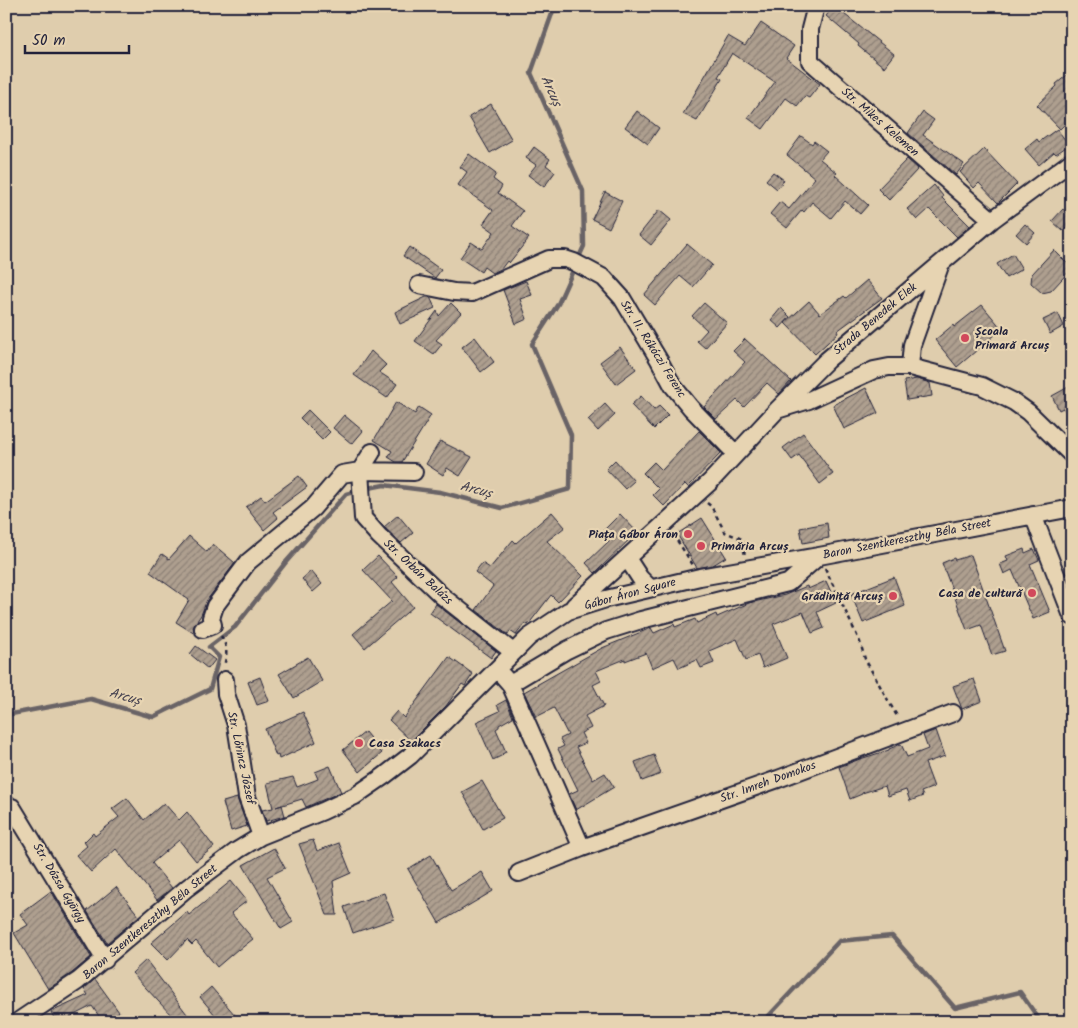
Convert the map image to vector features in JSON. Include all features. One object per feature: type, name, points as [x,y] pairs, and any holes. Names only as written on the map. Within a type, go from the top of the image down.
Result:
[{"type":"street","name":"Str. Mikes Kelemen","points":[[816,6],[810,29],[810,61],[992,220]]},
{"type":"street","name":"Strada Benedek Elek","points":[[695,496],[827,360],[992,220],[1072,161]]},
{"type":"street","name":"Str. II. Rákóczi Ferenc","points":[[419,285],[454,292],[472,293],[549,259],[565,259],[604,278],[622,298],[673,386],[691,408],[736,454]]},
{"type":"street","points":[[910,367],[912,345],[940,265]]},
{"type":"street","points":[[777,410],[808,400],[874,370],[889,367],[910,367],[982,386],[1014,402],[1028,412],[1072,455]]},
{"type":"street","points":[[360,471],[372,452]]},
{"type":"street","points":[[203,629],[213,625],[211,618],[215,606],[248,562],[313,508],[342,474],[360,471],[414,472]]},
{"type":"street","name":"Str. Orbán Balázs","points":[[360,471],[363,518],[379,536],[442,596],[513,652]]},
{"type":"street","name":"Gábor Áron Square","points":[[568,611],[695,496]]},
{"type":"street","name":"Baron Szentkereszthy Béla Street","points":[[744,563],[819,556],[1072,508]]},
{"type":"street","points":[[1033,515],[1072,616]]},
{"type":"street","points":[[510,684],[567,650],[606,631],[641,620],[788,583],[819,556]]},
{"type":"street","points":[[627,558],[640,578],[650,588]]},
{"type":"street","name":"Gábor Áron Square","points":[[568,611],[606,598],[700,577],[744,563]]},
{"type":"street","name":"Baron Szentkereszthy Béla Street","points":[[17,1022],[78,981],[105,960],[187,888],[238,850],[261,836],[323,812],[355,796],[384,776],[410,756],[529,637],[568,611]]},
{"type":"street","points":[[497,668],[510,684],[582,848]]},
{"type":"street","name":"Str. Lőrincz József","points":[[224,680],[226,694],[238,735],[247,797],[261,836]]},
{"type":"street","name":"Str. Imreh Domokos","points":[[519,873],[582,848],[778,779],[953,714]]},
{"type":"street","name":"Str. Dózsa György","points":[[12,807],[105,960]]},
{"type":"path","points":[[695,496],[711,506],[725,532],[742,539],[744,563]]},
{"type":"path","points":[[666,522],[700,577]]},
{"type":"path","points":[[819,556],[860,642],[868,665],[906,731]]},
{"type":"path","points":[[224,680],[224,666],[227,653],[225,643]]},
{"type":"building","points":[[834,6],[894,54],[884,67],[826,16]]},
{"type":"building","points":[[761,23],[794,46],[786,58],[820,84],[809,98],[805,96],[797,106],[786,98],[763,129],[748,118],[775,82],[732,53],[718,77],[722,79],[697,121],[683,114],[728,36],[745,46]]},
{"type":"building","points":[[1072,71],[1072,117],[1060,129],[1037,105],[1057,86],[1056,84]]},
{"type":"building","points":[[491,104],[512,140],[490,153],[469,117]]},
{"type":"building","points":[[637,111],[659,128],[648,144],[625,127]]},
{"type":"building","points":[[923,112],[934,120],[923,135],[964,164],[956,175],[908,133]]},
{"type":"building","points":[[1057,129],[1069,145],[1056,154],[1054,152],[1039,165],[1025,149],[1037,139],[1039,142]]},
{"type":"building","points":[[801,136],[812,144],[814,141],[827,151],[820,159],[837,173],[835,175],[868,205],[860,214],[845,201],[831,218],[812,202],[804,212],[802,210],[787,228],[770,214],[780,202],[789,209],[815,178],[787,155]]},
{"type":"building","points":[[534,147],[550,159],[546,165],[555,172],[544,187],[528,175],[536,165],[526,158]]},
{"type":"building","points":[[984,149],[1017,184],[998,203],[979,183],[974,188],[960,172]]},
{"type":"building","points":[[469,154],[496,174],[493,179],[502,186],[498,193],[523,211],[512,226],[529,238],[509,263],[507,261],[501,269],[492,273],[484,267],[481,272],[460,258],[471,242],[482,249],[494,232],[483,224],[493,210],[458,185],[467,172],[460,167]]},
{"type":"building","points":[[907,159],[918,169],[889,200],[878,189]]},
{"type":"building","points":[[773,172],[784,180],[777,189],[766,180]]},
{"type":"building","points":[[934,185],[943,196],[942,198],[970,226],[957,237],[929,209],[917,220],[907,209]]},
{"type":"building","points":[[605,192],[622,201],[609,228],[592,219]]},
{"type":"building","points":[[1063,209],[1072,217],[1072,222],[1063,231],[1052,221]]},
{"type":"building","points":[[659,210],[671,220],[651,245],[639,235]]},
{"type":"building","points":[[1025,224],[1035,233],[1026,243],[1016,234]]},
{"type":"building","points":[[687,244],[712,265],[693,287],[680,276],[655,305],[644,295]]},
{"type":"building","points":[[409,247],[441,270],[435,278],[403,256]]},
{"type":"building","points":[[1054,250],[1072,268],[1051,291],[1042,293],[1031,283],[1032,274]]},
{"type":"building","points":[[1013,254],[1022,269],[1006,278],[997,264]]},
{"type":"building","points":[[867,280],[882,298],[837,331],[838,333],[815,354],[785,323],[809,301],[820,314],[844,296],[846,298]]},
{"type":"building","points":[[526,281],[532,295],[520,299],[527,319],[516,324],[503,290]]},
{"type":"building","points":[[426,297],[430,297],[435,308],[400,324],[395,312]]},
{"type":"building","points":[[451,303],[461,313],[436,340],[442,344],[434,354],[415,341],[437,311],[439,316]]},
{"type":"building","points":[[704,303],[727,323],[705,348],[697,341],[707,330],[692,316]]},
{"type":"building","name":"Școala Primară Arcuș","points":[[982,305],[1002,329],[957,367],[935,340]]},
{"type":"building","points":[[781,308],[790,317],[780,328],[771,320]]},
{"type":"building","points":[[1058,313],[1064,326],[1050,334],[1043,320]]},
{"type":"building","points":[[475,337],[494,362],[481,372],[462,347]]},
{"type":"building","points":[[745,339],[791,381],[779,394],[767,383],[744,407],[737,400],[716,419],[704,407],[745,362],[733,351]]},
{"type":"building","points":[[620,347],[636,369],[616,384],[600,362]]},
{"type":"building","points":[[371,351],[386,365],[379,372],[397,384],[387,398],[354,375]]},
{"type":"building","points":[[917,379],[930,383],[932,396],[907,400],[904,381]]},
{"type":"building","points":[[1072,385],[1072,420],[1063,408],[1059,410],[1052,396]]},
{"type":"building","points":[[866,388],[878,413],[844,429],[833,405]]},
{"type":"building","points":[[641,396],[654,410],[659,406],[668,415],[654,429],[631,405]]},
{"type":"building","points":[[396,402],[415,414],[419,407],[431,415],[402,462],[396,462],[388,457],[392,451],[374,440]]},
{"type":"building","points":[[605,404],[615,415],[598,431],[588,420]]},
{"type":"building","points":[[308,410],[330,432],[322,440],[300,418]]},
{"type":"building","points":[[344,415],[363,431],[352,444],[333,428]]},
{"type":"building","points":[[699,431],[721,453],[688,487],[685,484],[664,506],[653,495],[659,489],[643,473],[654,462],[662,470]]},
{"type":"building","points":[[803,433],[833,474],[820,484],[799,455],[792,460],[783,448]]},
{"type":"building","points":[[440,441],[472,457],[460,476],[447,468],[443,475],[426,464]]},
{"type":"building","points":[[615,460],[634,481],[625,489],[606,469]]},
{"type":"building","points":[[299,476],[307,487],[273,512],[278,518],[264,530],[246,507],[261,496],[265,501]]},
{"type":"building","points":[[552,512],[565,527],[547,541],[583,576],[558,602],[551,595],[528,625],[525,623],[516,635],[510,631],[508,635],[476,610],[493,586],[475,572],[482,563],[490,568],[513,540],[516,543]]},
{"type":"building","points":[[620,514],[637,532],[595,573],[586,563],[609,541],[601,533]]},
{"type":"building","points":[[398,515],[413,533],[401,543],[384,527]]},
{"type":"building","name":"Primăria Arcuș","points":[[702,518],[726,557],[713,565],[697,568],[677,534]]},
{"type":"building","points":[[827,523],[829,538],[803,543],[800,528]]},
{"type":"building","points":[[189,536],[207,552],[213,544],[235,563],[207,600],[201,615],[193,627],[195,634],[176,622],[189,600],[150,572],[162,554],[169,559]]},
{"type":"building","name":"Casa de cultură","points":[[1024,549],[1025,553],[1034,549],[1039,560],[1030,564],[1050,612],[1033,619],[1012,570],[1004,574],[1000,564],[1008,561],[1006,556]]},
{"type":"building","points":[[971,555],[1005,651],[992,655],[981,625],[967,630],[942,563],[954,558],[955,560]]},
{"type":"building","points":[[378,556],[398,577],[392,582],[413,607],[365,648],[353,634],[392,601],[363,570]]},
{"type":"building","points":[[311,571],[322,584],[313,592],[302,579]]},
{"type":"building","points":[[894,577],[905,606],[863,623],[851,594]]},
{"type":"building","points":[[826,581],[836,603],[817,612],[824,628],[812,633],[803,612],[773,624],[787,658],[763,668],[758,655],[746,660],[737,639],[709,651],[714,663],[701,668],[697,660],[679,668],[674,658],[652,668],[646,653],[596,671],[601,681],[593,685],[604,706],[585,716],[591,728],[581,733],[586,743],[576,747],[593,780],[605,773],[614,787],[576,810],[569,794],[578,790],[558,749],[564,746],[560,739],[568,735],[554,708],[536,717],[524,692],[602,648],[651,628],[654,633],[674,624],[675,627],[695,619],[697,623],[716,614],[717,617],[749,603],[785,595],[807,586],[808,589]]},
{"type":"building","points":[[436,604],[496,651],[491,658],[430,613]]},
{"type":"building","points":[[196,646],[215,660],[208,669],[190,654]]},
{"type":"building","points":[[308,657],[322,681],[294,698],[279,674]]},
{"type":"building","points":[[449,657],[473,674],[465,686],[462,684],[446,706],[411,741],[389,720],[397,711],[404,718]]},
{"type":"building","points":[[260,677],[269,701],[257,705],[248,682]]},
{"type":"building","points":[[974,679],[982,701],[962,709],[953,686]]},
{"type":"building","points":[[506,700],[513,717],[499,725],[496,729],[506,752],[493,760],[476,722],[500,711],[497,705]]},
{"type":"building","points":[[303,712],[316,742],[279,759],[265,729]]},
{"type":"building","points":[[936,730],[945,756],[925,763],[934,787],[921,792],[923,796],[910,801],[906,790],[888,796],[885,786],[850,799],[839,767],[901,744],[907,757],[928,749],[923,735]]},
{"type":"building","points":[[365,732],[382,753],[360,772],[343,750]]},
{"type":"building","points":[[654,755],[661,774],[642,781],[635,762]]},
{"type":"building","points":[[330,766],[341,792],[306,807],[302,799],[282,805],[285,816],[266,821],[262,810],[273,808],[267,783],[293,777],[297,787],[318,779],[315,772]]},
{"type":"building","points":[[482,781],[503,818],[483,829],[462,792]]},
{"type":"building","points":[[127,798],[144,820],[164,803],[179,820],[187,812],[214,847],[196,861],[179,840],[152,863],[172,888],[157,900],[116,849],[91,872],[76,855],[87,846],[84,842],[93,833],[95,836],[119,817],[112,809]]},
{"type":"building","points":[[237,798],[247,826],[231,831],[223,802]]},
{"type":"building","points":[[313,840],[317,851],[339,843],[351,873],[333,881],[337,915],[327,915],[299,844]]},
{"type":"building","points":[[274,848],[285,868],[267,877],[293,922],[281,929],[243,865]]},
{"type":"building","points":[[431,855],[451,890],[482,872],[493,891],[439,923],[408,869]]},
{"type":"building","points":[[231,881],[247,901],[231,913],[253,939],[239,950],[217,967],[196,941],[192,945],[187,940],[168,960],[151,943],[187,912],[189,915]]},
{"type":"building","points":[[116,887],[139,916],[107,943],[87,911]]},
{"type":"building","points":[[51,891],[91,957],[48,989],[14,933],[28,925],[20,914]]},
{"type":"building","points":[[384,893],[394,919],[353,933],[344,907]]},
{"type":"building","points":[[146,960],[193,1022],[164,1022],[172,1016],[132,973]]},
{"type":"building","points":[[95,979],[119,1012],[106,1022],[103,1022],[92,1006],[70,1017],[72,1022],[56,1022],[51,1012],[88,995],[84,989]]},
{"type":"building","points":[[211,987],[241,1022],[221,1022],[200,997]]},
{"type":"waterway","name":"Arcuș","points":[[364,489],[384,485],[440,492],[502,508],[570,489],[571,435],[532,344],[558,304],[584,246],[583,191],[531,73],[553,11],[596,6]]},
{"type":"waterway","name":"Arcuș","points":[[6,715],[91,699],[153,717],[210,689],[219,657],[209,647],[235,627],[286,562],[346,494],[357,491]]},
{"type":"waterway","points":[[763,1022],[839,941],[892,936],[955,1008],[1020,992],[1041,1022]]},
{"type":"place","name":"Școala Primară Arcuș","points":[[965,338]]},
{"type":"place","name":"Piața Gábor Áron","points":[[688,534]]},
{"type":"place","name":"Primăria Arcuș","points":[[701,546]]},
{"type":"place","name":"Casa de cultură","points":[[1032,593]]},
{"type":"place","name":"Grădiniță Arcuș","points":[[893,596]]},
{"type":"place","name":"Casa Szakacs","points":[[359,743]]}]
